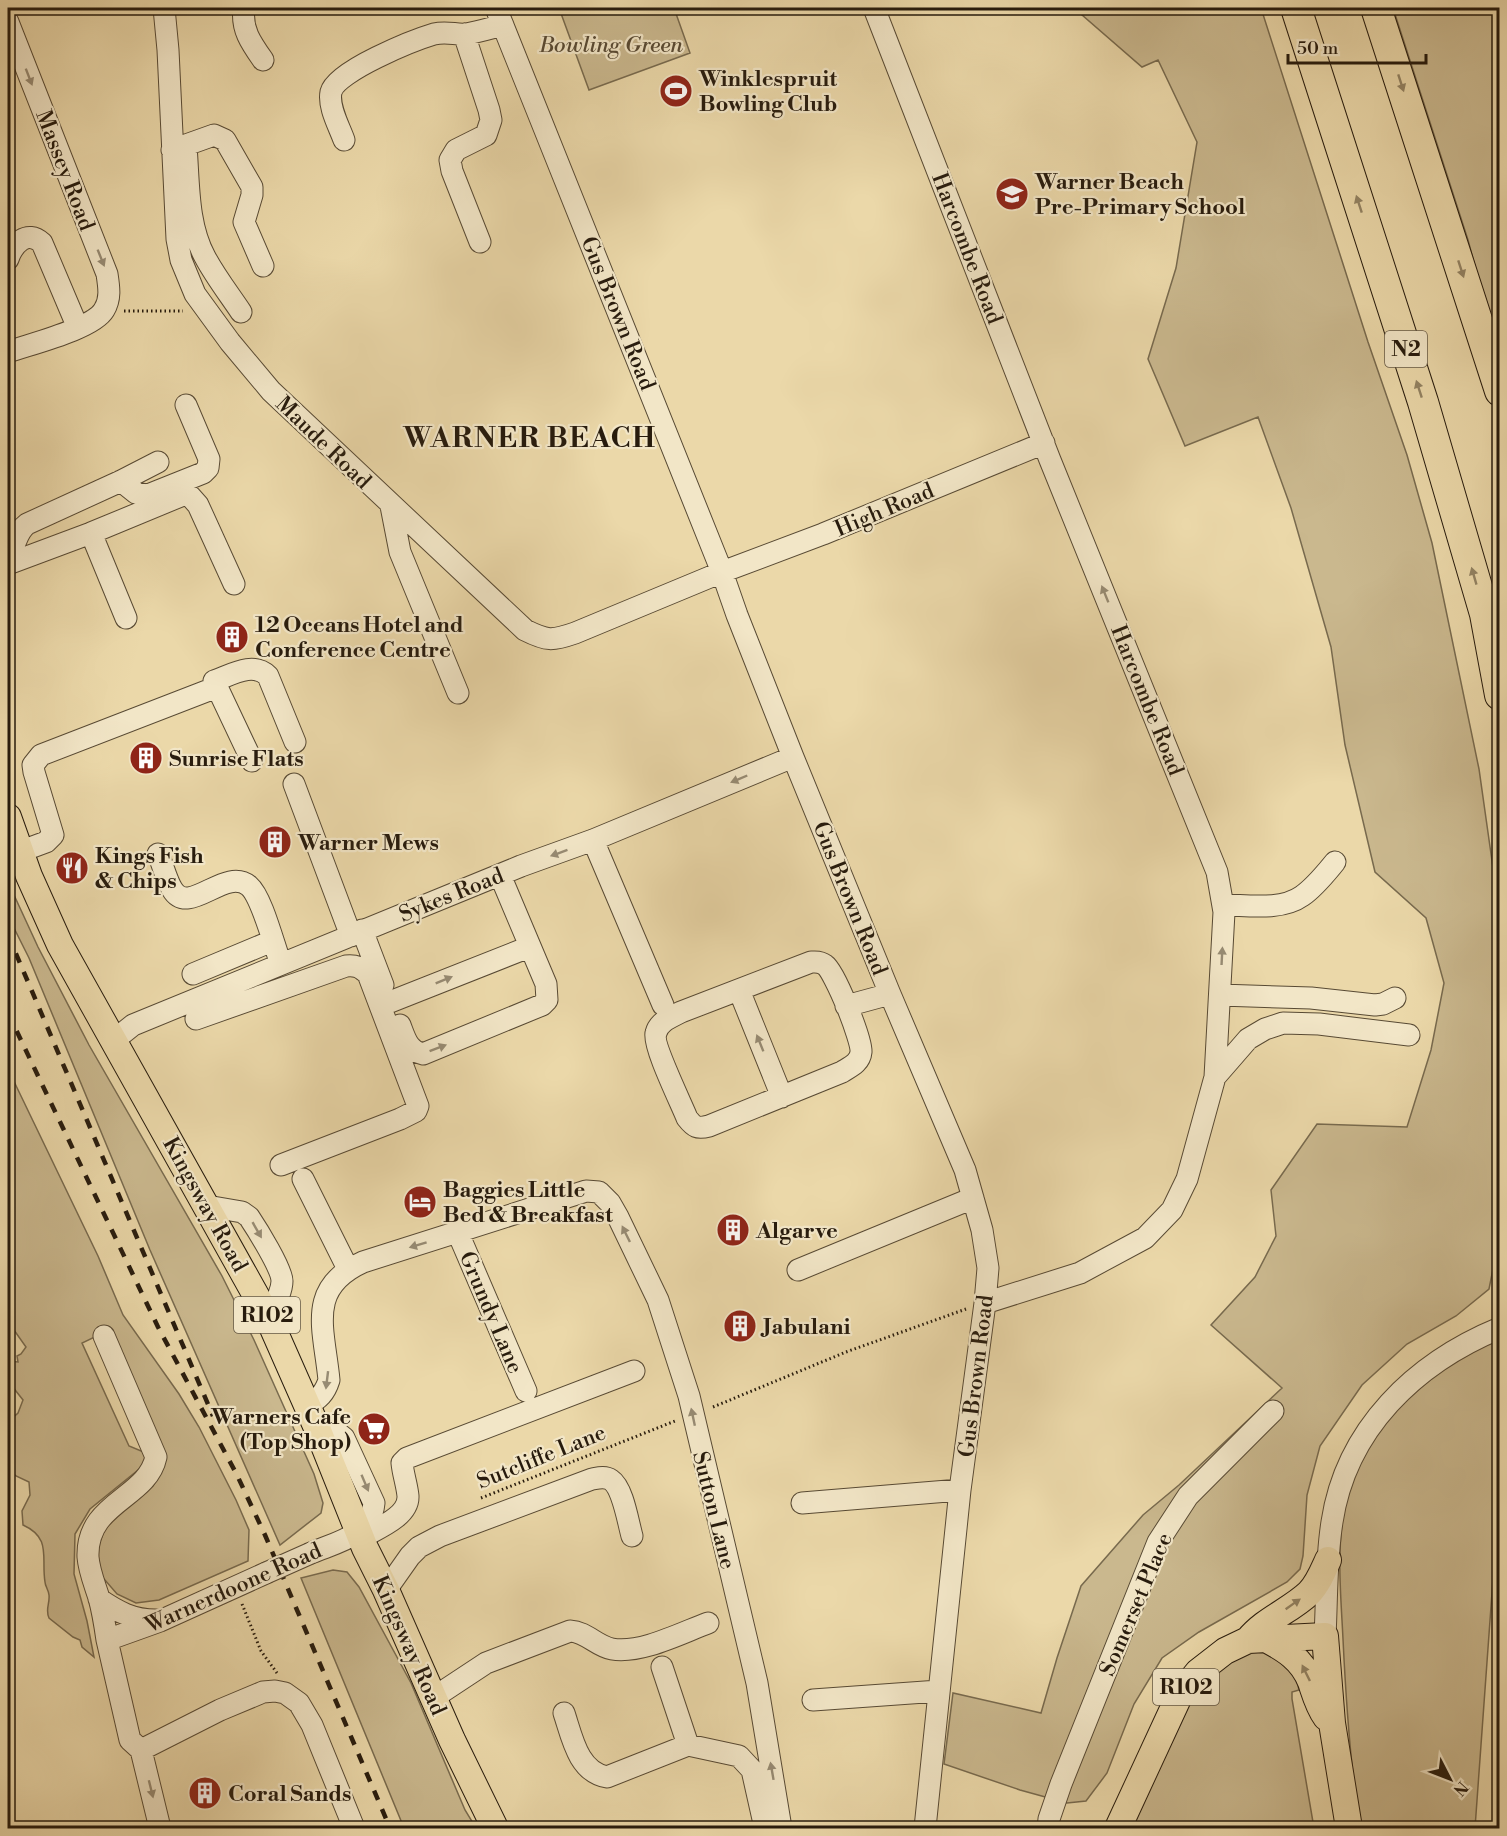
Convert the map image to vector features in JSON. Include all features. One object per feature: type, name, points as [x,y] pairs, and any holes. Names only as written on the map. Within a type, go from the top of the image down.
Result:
[{"type":"highway","name":"N2","points":[[1296,8],[1424,402],[1485,614],[1500,695]]},
{"type":"highway","points":[[1376,8],[1500,392]]},
{"type":"main road","name":"Kingsway Road","points":[[8,817],[19,852],[60,945],[268,1317],[312,1417],[360,1536],[457,1751],[495,1828]]},
{"type":"main road","points":[[1328,1560],[1310,1592],[1261,1625],[1256,1639],[1292,1654],[1299,1661],[1305,1669],[1320,1709],[1332,1723]]},
{"type":"main road","points":[[1325,1636],[1332,1723],[1348,1828]]},
{"type":"main road","name":"R102","points":[[1118,1828],[1180,1694],[1198,1672],[1211,1661],[1256,1639],[1325,1636]]},
{"type":"street","name":"Maude Road","points":[[164,8],[179,148],[179,249],[189,281],[205,310],[271,391],[525,630],[541,638],[555,640],[722,572]]},
{"type":"street","points":[[244,8],[243,19],[247,36],[262,60]]},
{"type":"street","name":"Harcombe Road","points":[[874,8],[1044,443],[1217,872],[1223,905],[1215,1077],[1187,1179],[1172,1210],[1144,1238],[1080,1273],[986,1303]]},
{"type":"street","points":[[344,140],[331,104],[331,91],[338,80],[373,60],[436,34],[452,32],[464,34],[499,16]]},
{"type":"street","name":"Gus Brown Road","points":[[499,16],[722,572],[793,757],[965,1170],[981,1230],[988,1268],[986,1303],[960,1490],[925,1828]]},
{"type":"street","name":"Massey Road","points":[[8,22],[107,274],[110,291],[108,303],[101,315]]},
{"type":"street","points":[[464,34],[491,120],[486,135],[456,150],[450,160],[452,171],[480,242]]},
{"type":"street","points":[[241,312],[205,256],[197,236],[179,148],[214,135],[225,140],[252,187],[244,222],[263,266]]},
{"type":"street","points":[[8,259],[11,249],[23,238],[33,237],[42,243],[78,328]]},
{"type":"street","points":[[8,352],[78,328],[101,315]]},
{"type":"street","points":[[121,481],[136,494],[147,495],[203,473],[208,468],[209,459],[186,405]]},
{"type":"street","name":"High Road","points":[[722,572],[823,534],[1044,443]]},
{"type":"street","points":[[8,554],[21,528],[27,524],[158,462]]},
{"type":"street","points":[[8,564],[183,495],[190,496],[198,505],[234,584]]},
{"type":"street","points":[[391,506],[400,552],[458,693]]},
{"type":"street","points":[[91,533],[126,618]]},
{"type":"street","points":[[252,761],[214,681],[248,669],[264,672],[268,676],[296,742]]},
{"type":"street","points":[[19,852],[46,842],[53,835],[34,772],[33,765],[41,755],[217,687]]},
{"type":"street","name":"Sykes Road","points":[[113,1041],[133,1025],[793,757]]},
{"type":"street","points":[[294,784],[356,933],[409,1046],[415,1052],[423,1054],[542,1005],[547,1000],[546,984],[500,875]]},
{"type":"street","points":[[593,840],[663,1005]]},
{"type":"street","points":[[158,854],[173,891],[181,897],[187,899],[223,883],[239,881],[249,886],[258,899],[272,941],[310,979]]},
{"type":"street","points":[[1223,905],[1291,902],[1318,882],[1335,862]]},
{"type":"street","points":[[193,974],[272,941]]},
{"type":"street","points":[[390,1002],[529,946]]},
{"type":"street","points":[[811,962],[819,962],[831,970],[846,1006],[860,1044],[859,1059],[842,1072],[699,1129],[693,1126],[687,1118],[655,1041],[658,1027],[665,1020],[681,1012],[739,990],[811,962]]},
{"type":"street","points":[[195,1019],[346,966],[354,965],[368,974],[417,1098],[416,1111],[280,1165]]},
{"type":"street","points":[[739,990],[782,1097]]},
{"type":"street","points":[[846,1006],[890,994]]},
{"type":"street","points":[[1220,995],[1311,998],[1375,1005],[1395,998]]},
{"type":"street","points":[[1215,1077],[1248,1039],[1265,1029],[1283,1023],[1319,1024],[1409,1035]]},
{"type":"street","points":[[303,1179],[348,1269]]},
{"type":"street","name":"Sutton Lane","points":[[458,1233],[586,1191],[599,1192],[610,1203],[658,1300],[689,1396],[757,1683],[781,1828]]},
{"type":"street","points":[[798,1270],[973,1198]]},
{"type":"street","points":[[312,1417],[329,1380],[322,1309],[328,1289],[348,1269],[363,1262],[458,1233]]},
{"type":"street","name":"Grundy Lane","points":[[458,1233],[526,1390]]},
{"type":"street","points":[[1325,1636],[1332,1522],[1338,1493],[1350,1459],[1372,1424],[1401,1390],[1447,1354],[1500,1328]]},
{"type":"street","points":[[104,1336],[156,1457],[150,1474],[102,1516],[91,1535],[88,1558],[130,1740],[141,1750],[160,1828]]},
{"type":"street","name":"Warnerdoone Road","points":[[107,1640],[160,1621],[311,1553],[360,1536],[400,1514],[407,1507],[408,1497],[402,1463],[407,1458],[634,1371]]},
{"type":"street","name":"Somerset Place","points":[[1048,1828],[1061,1784],[1158,1542],[1188,1496],[1273,1411]]},
{"type":"street","points":[[386,1590],[419,1547],[440,1536],[591,1479],[604,1477],[611,1479],[622,1497],[632,1536]]},
{"type":"street","points":[[802,1503],[960,1490]]},
{"type":"street","points":[[99,1599],[115,1611],[130,1617],[160,1621]]},
{"type":"street","points":[[433,1698],[486,1663],[570,1631],[581,1632],[610,1649],[629,1650],[708,1623]]},
{"type":"street","points":[[662,1667],[688,1745]]},
{"type":"street","points":[[141,1750],[220,1710],[262,1692],[275,1690],[285,1693],[299,1703],[312,1725],[354,1828]]},
{"type":"street","points":[[813,1700],[939,1691]]},
{"type":"street","points":[[564,1713],[579,1756],[596,1775],[607,1777],[688,1745],[739,1756],[752,1770],[765,1828]]},
{"type":"path","points":[[101,315],[205,310]]},
{"type":"path","points":[[713,1407],[846,1353],[986,1303]]},
{"type":"path","name":"Sutcliffe Lane","points":[[475,1500],[681,1418]]},
{"type":"path","points":[[235,1587],[261,1651],[299,1703]]},
{"type":"green space","name":"Bowling Green","points":[[559,8],[674,8],[690,53],[589,90]]},
{"type":"green space","points":[[1074,8],[1261,8],[1368,342],[1407,455],[1432,543],[1479,769],[1500,928],[1499,1239],[1489,1289],[1456,1316],[1407,1344],[1362,1385],[1320,1446],[1307,1495],[1300,1569],[1287,1582],[1199,1632],[1162,1658],[1134,1704],[1107,1773],[1086,1801],[1067,1803],[1020,1790],[944,1764],[953,1693],[1041,1713],[1081,1586],[1143,1515],[1179,1485],[1282,1388],[1211,1325],[1255,1277],[1276,1236],[1271,1190],[1317,1124],[1407,1127],[1431,1050],[1444,983],[1426,918],[1375,872],[1345,745],[1331,647],[1291,508],[1258,417],[1185,446],[1148,359],[1176,268],[1197,142],[1158,60],[1142,67]]},
{"type":"green space","points":[[1393,8],[1499,8],[1499,356],[1468,240]]},
{"type":"green space","points":[[8,882],[38,947],[89,1045],[222,1276],[254,1340],[314,1474],[323,1503],[321,1513],[280,1545],[150,1250],[29,958],[8,916]]},
{"type":"green space","points":[[8,1069],[98,1256],[123,1315],[179,1394],[199,1427],[249,1530],[248,1561],[159,1600],[136,1603],[117,1594],[98,1572],[96,1552],[108,1521],[153,1486],[159,1474],[107,1331],[82,1343],[129,1446],[146,1453],[143,1466],[90,1509],[75,1534],[74,1574],[94,1657],[82,1647],[80,1640],[49,1618],[47,1612],[49,1595],[45,1584],[42,1542],[32,1530],[23,1525],[22,1511],[30,1495],[29,1482],[16,1476],[8,1468],[8,1422],[18,1413],[23,1400],[8,1381],[8,1361],[18,1362],[17,1356],[26,1347],[14,1330],[8,1330]]},
{"type":"green space","points":[[1499,1335],[1499,1496],[1475,1828],[1360,1828],[1349,1734],[1340,1578],[1341,1531],[1348,1491],[1370,1443],[1396,1408],[1437,1373]]},
{"type":"green space","points":[[333,1570],[347,1572],[359,1587],[411,1683],[465,1810],[476,1828],[404,1828],[301,1578]]},
{"type":"green space","points":[[1263,1646],[1294,1669],[1299,1690],[1292,1692],[1292,1699],[1314,1828],[1130,1828],[1179,1715],[1208,1670]]},
{"type":"railway","points":[[8,935],[213,1416]]},
{"type":"railway","points":[[8,1013],[158,1327],[237,1475],[265,1535],[390,1828]]},
{"type":"place","name":"Winklespruit Bowling Club","points":[[676,91]]},
{"type":"place","name":"Warner Beach Pre-Primary School","points":[[1012,194]]},
{"type":"place","name":"12 Oceans Hotel and Conference Centre","points":[[232,637]]},
{"type":"place","name":"Sunrise Flats","points":[[146,758]]},
{"type":"place","name":"Warner Mews","points":[[275,842]]},
{"type":"place","name":"Kings Fish & Chips","points":[[72,868]]},
{"type":"place","name":"Baggies Little Bed & Breakfast","points":[[420,1202]]},
{"type":"place","name":"Algarve","points":[[733,1230]]},
{"type":"place","name":"Jabulani","points":[[740,1326]]},
{"type":"place","name":"Warners Cafe (Top Shop)","points":[[374,1429]]},
{"type":"place","name":"Coral Sands","points":[[205,1793]]},
{"type":"district","name":"WARNER BEACH","points":[[530,437]]}]
